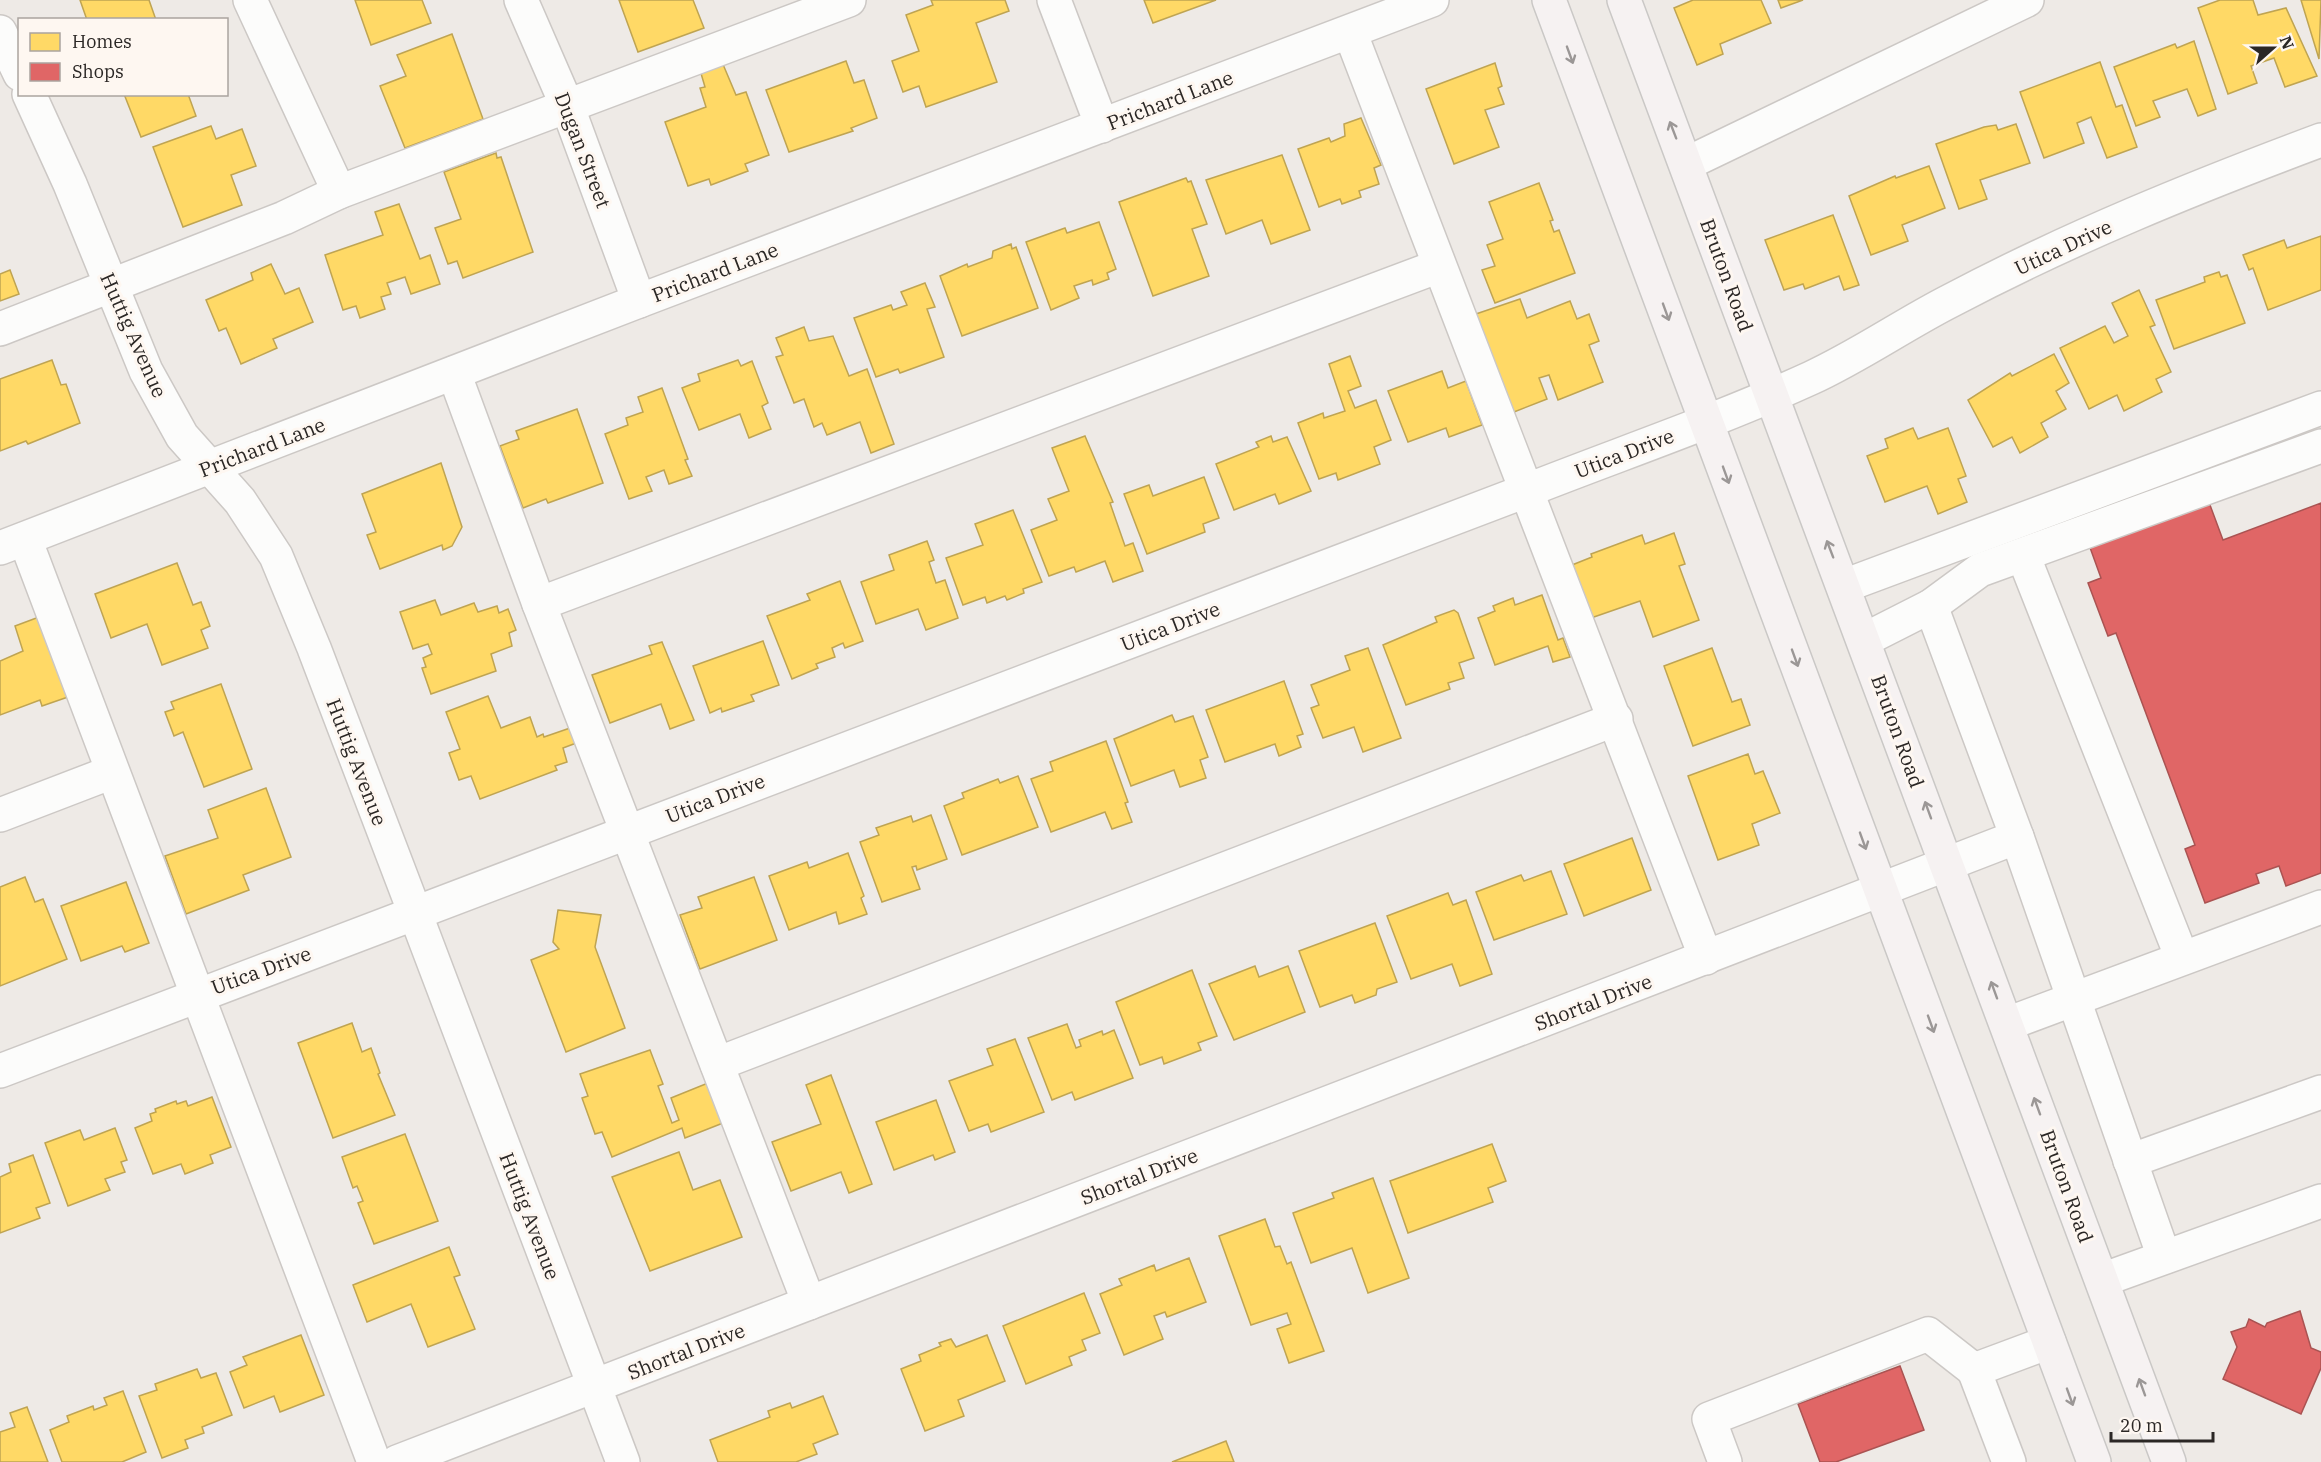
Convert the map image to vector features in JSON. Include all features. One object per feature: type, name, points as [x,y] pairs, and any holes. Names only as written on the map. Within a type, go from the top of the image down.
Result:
[{"type":"main road","points":[[1550,0],[2094,1462]]},
{"type":"main road","name":"Bruton Road","points":[[1624,0],[2169,1462]]},
{"type":"street","points":[[250,0],[339,192]]},
{"type":"street","name":"Dugan Street","points":[[522,0],[568,108],[639,301]]},
{"type":"street","points":[[0,328],[285,218],[339,192],[568,108],[792,10],[849,0]]},
{"type":"street","points":[[1054,0],[1102,126]]},
{"type":"street","name":"Prichard Lane","points":[[12,543],[639,301],[1432,0]]},
{"type":"street","points":[[1686,164],[2026,0]]},
{"type":"street","points":[[0,32],[18,70]]},
{"type":"street","points":[[1350,32],[1706,958]]},
{"type":"street","name":"Huttig Avenue","points":[[30,96],[70,184],[146,371],[183,436],[212,466],[240,501],[276,556],[416,913],[623,1462]]},
{"type":"street","name":"Utica Drive","points":[[0,1071],[626,831],[1528,490],[1812,378],[1950,301],[2073,241],[2214,180],[2321,140]]},
{"type":"street","points":[[539,604],[1439,266]]},
{"type":"street","points":[[454,373],[539,604],[809,1303]]},
{"type":"street","points":[[1844,586],[2321,408]]},
{"type":"street","points":[[1864,640],[1931,606],[1980,570],[2321,446]]},
{"type":"street","points":[[12,543],[112,772],[374,1462]]},
{"type":"street","points":[[2023,555],[2182,958]]},
{"type":"street","points":[[1931,606],[2017,837],[2164,1257]]},
{"type":"street","points":[[717,1064],[1616,719]]},
{"type":"street","points":[[0,815],[112,772]]},
{"type":"street","name":"Shortal Drive","points":[[397,1462],[2017,837]]},
{"type":"street","points":[[2007,1024],[2321,907]]},
{"type":"street","points":[[2130,1161],[2321,1092]]},
{"type":"street","points":[[2102,1281],[2321,1201]]},
{"type":"street","points":[[1725,1462],[1708,1419],[1928,1334],[1974,1370],[2009,1462]]},
{"type":"street","points":[[1974,1370],[2049,1342]]},
{"type":"building: Homes","points":[[80,0],[149,0],[155,18],[86,18]]},
{"type":"building: Homes","points":[[355,0],[422,0],[431,23],[371,45]]},
{"type":"building: Homes","points":[[619,0],[693,0],[704,28],[638,52]]},
{"type":"building: Homes","points":[[931,0],[1005,0],[1009,11],[976,23],[997,82],[926,107],[919,86],[903,92],[892,61],[919,51],[906,15],[933,5]]},
{"type":"building: Homes","points":[[1144,0],[1216,0],[1153,23]]},
{"type":"building: Homes","points":[[1693,0],[1761,0],[1771,23],[1720,44],[1723,54],[1697,65],[1674,8]]},
{"type":"building: Homes","points":[[1778,0],[1803,0],[1781,8]]},
{"type":"building: Homes","points":[[2220,0],[2253,0],[2258,15],[2286,8],[2317,76],[2285,87],[2274,58],[2251,66],[2257,83],[2228,94],[2198,8]]},
{"type":"building: Homes","points":[[2301,0],[2321,0],[2319,59]]},
{"type":"building: Homes","points":[[452,34],[483,119],[405,148],[380,86],[406,76],[397,55]]},
{"type":"building: Homes","points":[[2194,41],[2216,109],[2198,116],[2187,89],[2153,101],[2160,117],[2136,126],[2114,67],[2175,44],[2177,48]]},
{"type":"building: Homes","points":[[846,61],[854,83],[864,80],[877,118],[851,128],[853,131],[789,152],[766,90]]},
{"type":"building: Homes","points":[[722,62],[736,95],[746,92],[769,155],[745,164],[748,171],[711,185],[709,179],[688,186],[665,122],[706,107],[700,88],[705,87],[700,70]]},
{"type":"building: Homes","points":[[2100,62],[2116,107],[2122,105],[2137,147],[2107,158],[2091,117],[2077,123],[2084,143],[2044,158],[2020,92]]},
{"type":"building: Homes","points":[[1495,63],[1502,86],[1498,88],[1504,104],[1485,110],[1499,147],[1454,164],[1426,89]]},
{"type":"building: Homes","points":[[125,96],[189,96],[196,116],[141,137]]},
{"type":"building: Homes","points":[[1361,118],[1381,165],[1374,168],[1379,184],[1359,191],[1361,197],[1342,204],[1340,199],[1319,207],[1298,149],[1329,138],[1331,142],[1345,136],[1344,124]]},
{"type":"building: Homes","points":[[2016,124],[2030,163],[1980,180],[1987,199],[1959,209],[1936,144],[1984,127],[1996,125],[1998,130]]},
{"type":"building: Homes","points":[[211,126],[216,139],[242,129],[256,166],[231,175],[242,205],[183,227],[153,147]]},
{"type":"building: Homes","points":[[496,153],[497,158],[501,157],[533,252],[463,278],[457,261],[448,264],[435,228],[461,219],[444,172]]},
{"type":"building: Homes","points":[[1282,155],[1310,230],[1271,244],[1262,220],[1226,234],[1206,180]]},
{"type":"building: Homes","points":[[1929,166],[1945,208],[1902,225],[1908,241],[1871,255],[1849,196],[1895,176],[1896,178]]},
{"type":"building: Homes","points":[[1186,178],[1188,182],[1191,181],[1207,224],[1192,229],[1209,276],[1153,296],[1119,202]]},
{"type":"building: Homes","points":[[1539,183],[1553,220],[1550,221],[1554,232],[1559,230],[1575,273],[1495,303],[1482,270],[1495,266],[1487,245],[1503,239],[1489,202]]},
{"type":"building: Homes","points":[[399,204],[420,259],[430,255],[440,284],[411,294],[405,277],[387,283],[391,294],[381,297],[385,309],[360,318],[356,306],[343,310],[325,255],[383,235],[375,212]]},
{"type":"building: Homes","points":[[1833,215],[1859,285],[1844,290],[1839,276],[1805,289],[1803,284],[1784,290],[1765,240]]},
{"type":"building: Homes","points":[[1099,222],[1116,269],[1107,273],[1109,279],[1093,285],[1092,280],[1074,286],[1079,298],[1051,310],[1026,242],[1065,228],[1067,233]]},
{"type":"building: Homes","points":[[2321,236],[2321,290],[2268,310],[2253,268],[2249,270],[2243,255],[2284,240],[2287,248]]},
{"type":"building: Homes","points":[[1011,244],[1012,249],[1016,247],[1038,308],[962,336],[940,276],[967,264],[968,267],[992,258],[993,251]]},
{"type":"building: Homes","points":[[271,264],[285,294],[299,288],[313,322],[273,339],[277,348],[241,364],[226,328],[219,331],[206,300],[253,280],[251,273]]},
{"type":"building: Homes","points":[[10,270],[19,294],[0,301],[0,274]]},
{"type":"building: Homes","points":[[2219,272],[2221,277],[2227,275],[2245,323],[2174,349],[2156,300],[2205,282],[2204,277]]},
{"type":"building: Homes","points":[[925,283],[935,307],[927,309],[944,357],[900,373],[898,369],[876,377],[854,318],[891,305],[893,310],[907,305],[901,292]]},
{"type":"building: Homes","points":[[2139,290],[2155,325],[2150,327],[2171,372],[2156,379],[2162,392],[2124,411],[2117,395],[2089,409],[2060,348],[2105,326],[2114,343],[2128,336],[2112,303]]},
{"type":"building: Homes","points":[[1520,299],[1527,318],[1570,301],[1577,319],[1589,314],[1599,341],[1589,345],[1603,382],[1558,400],[1549,375],[1539,378],[1547,399],[1514,412],[1473,315]]},
{"type":"building: Homes","points":[[804,327],[809,341],[833,336],[849,376],[867,369],[894,444],[871,453],[860,422],[827,435],[822,423],[814,427],[804,399],[794,403],[776,357],[783,355],[776,338]]},
{"type":"building: Homes","points":[[2054,354],[2069,383],[2056,391],[2066,409],[2041,423],[2048,437],[2020,453],[2012,437],[1993,447],[1968,400],[2010,373],[2012,376]]},
{"type":"building: Homes","points":[[1350,356],[1361,386],[1348,391],[1355,408],[1376,400],[1391,440],[1374,447],[1380,464],[1338,480],[1336,473],[1319,479],[1298,423],[1323,413],[1324,418],[1345,411],[1329,364]]},
{"type":"building: Homes","points":[[52,360],[61,385],[66,384],[80,423],[28,444],[26,441],[0,451],[0,379]]},
{"type":"building: Homes","points":[[738,360],[741,366],[752,361],[768,403],[762,406],[771,429],[749,438],[740,414],[699,430],[682,388],[700,381],[698,374]]},
{"type":"building: Homes","points":[[1442,371],[1448,388],[1466,381],[1482,425],[1449,437],[1446,428],[1408,442],[1388,391]]},
{"type":"building: Homes","points":[[662,388],[692,476],[669,484],[664,470],[646,477],[652,491],[629,499],[605,434],[628,425],[626,418],[643,412],[638,397]]},
{"type":"building: Homes","points":[[577,409],[603,483],[548,503],[546,499],[523,508],[500,446],[519,439],[516,431]]},
{"type":"building: Homes","points":[[1913,428],[1918,439],[1948,428],[1966,476],[1958,479],[1967,502],[1938,514],[1927,486],[1885,502],[1867,456],[1888,448],[1885,439]]},
{"type":"building: Homes","points":[[1085,436],[1113,502],[1110,503],[1125,546],[1133,543],[1143,571],[1113,582],[1105,561],[1076,572],[1074,567],[1049,576],[1031,530],[1057,520],[1048,499],[1069,491],[1052,448]]},
{"type":"building: Homes","points":[[1271,436],[1273,442],[1287,437],[1311,491],[1279,504],[1275,494],[1234,510],[1216,464],[1259,447],[1256,442]]},
{"type":"building: Homes","points":[[441,463],[462,527],[452,546],[443,550],[442,545],[380,569],[367,535],[376,532],[362,494]]},
{"type":"building: Homes","points":[[1204,477],[1219,518],[1203,524],[1205,532],[1147,554],[1124,494],[1149,485],[1153,496]]},
{"type":"building: Homes","points":[[1013,510],[1042,582],[1023,589],[1024,593],[1007,600],[1005,596],[987,603],[985,597],[963,605],[946,558],[983,545],[975,524]]},
{"type":"building: Homes","points":[[1674,533],[1685,564],[1679,566],[1699,620],[1653,637],[1640,601],[1591,618],[1572,565],[1592,557],[1591,554],[1642,535],[1645,544]]},
{"type":"building: Homes","points":[[927,541],[934,560],[929,562],[936,583],[945,580],[958,618],[926,630],[918,609],[876,624],[861,582],[894,570],[889,555]]},
{"type":"building: Homes","points":[[177,563],[193,605],[201,602],[210,626],[201,630],[208,648],[162,665],[147,624],[111,638],[95,594]]},
{"type":"building: Homes","points":[[840,581],[863,641],[845,648],[843,643],[832,648],[835,657],[816,664],[818,668],[792,679],[767,616],[810,600],[807,594]]},
{"type":"building: Homes","points":[[1542,595],[1558,640],[1563,638],[1570,657],[1553,662],[1548,646],[1495,665],[1478,618],[1495,611],[1493,606],[1513,598],[1515,605]]},
{"type":"building: Homes","points":[[435,600],[441,615],[474,603],[478,612],[497,606],[499,613],[508,609],[516,630],[509,633],[512,646],[491,654],[496,671],[431,694],[422,668],[426,667],[423,658],[432,654],[428,644],[413,649],[400,612]]},
{"type":"building: Homes","points":[[1454,610],[1458,613],[1474,658],[1459,663],[1464,678],[1448,683],[1450,689],[1406,705],[1383,645],[1437,622],[1435,617]]},
{"type":"building: Homes","points":[[39,617],[68,697],[42,706],[40,700],[0,715],[0,661],[23,651],[15,626]]},
{"type":"building: Homes","points":[[763,641],[779,685],[751,695],[754,701],[722,712],[721,708],[710,713],[693,666]]},
{"type":"building: Homes","points":[[662,642],[694,720],[670,729],[661,704],[610,723],[592,675],[652,654],[649,646]]},
{"type":"building: Homes","points":[[1368,648],[1401,738],[1363,752],[1354,727],[1323,738],[1311,708],[1319,705],[1311,685],[1350,670],[1345,656]]},
{"type":"building: Homes","points":[[1712,648],[1732,702],[1741,699],[1750,725],[1693,746],[1664,666]]},
{"type":"building: Homes","points":[[1284,681],[1303,734],[1297,736],[1301,747],[1279,756],[1275,744],[1225,762],[1206,710]]},
{"type":"building: Homes","points":[[221,684],[252,769],[204,787],[183,732],[174,736],[165,712],[174,709],[171,702]]},
{"type":"building: Homes","points":[[488,696],[501,728],[530,717],[537,737],[543,734],[544,737],[573,727],[579,742],[563,748],[567,762],[555,766],[557,770],[480,799],[471,776],[459,780],[449,753],[460,749],[446,712]]},
{"type":"building: Homes","points":[[1172,715],[1175,722],[1193,716],[1208,757],[1200,760],[1206,778],[1180,787],[1174,770],[1131,786],[1114,739]]},
{"type":"building: Homes","points":[[1106,741],[1128,802],[1125,803],[1132,822],[1112,829],[1105,812],[1051,832],[1031,779],[1053,771],[1050,762]]},
{"type":"building: Homes","points":[[1748,754],[1755,774],[1763,771],[1780,813],[1752,824],[1759,845],[1718,860],[1688,776]]},
{"type":"building: Homes","points":[[1018,776],[1038,827],[962,855],[944,806],[964,798],[962,793],[998,779],[1000,783]]},
{"type":"building: Homes","points":[[266,788],[291,857],[243,875],[249,890],[186,914],[165,856],[218,838],[208,810]]},
{"type":"building: Homes","points":[[931,815],[947,859],[917,870],[916,866],[912,867],[920,889],[882,902],[860,842],[879,835],[876,828],[911,816],[913,822]]},
{"type":"building: Homes","points":[[1632,838],[1651,890],[1584,916],[1564,864]]},
{"type":"building: Homes","points":[[848,853],[864,896],[861,898],[867,914],[839,924],[836,912],[789,930],[769,876],[807,862],[809,868]]},
{"type":"building: Homes","points":[[1551,871],[1567,914],[1494,940],[1476,892],[1521,875],[1524,881]]},
{"type":"building: Homes","points":[[25,877],[35,902],[43,899],[67,959],[0,986],[0,887]]},
{"type":"building: Homes","points":[[754,877],[777,940],[700,969],[680,915],[702,908],[698,897]]},
{"type":"building: Homes","points":[[126,882],[149,943],[125,952],[122,946],[81,961],[61,906]]},
{"type":"building: Homes","points":[[1448,893],[1453,905],[1466,900],[1492,974],[1460,986],[1452,964],[1411,979],[1387,916]]},
{"type":"building: Homes","points":[[558,910],[601,915],[595,947],[625,1028],[566,1052],[531,960],[559,949],[553,942]]},
{"type":"building: Homes","points":[[1375,923],[1397,982],[1377,989],[1376,995],[1355,1003],[1352,995],[1320,1007],[1299,951]]},
{"type":"building: Homes","points":[[1255,966],[1259,977],[1288,966],[1305,1012],[1234,1040],[1209,984]]},
{"type":"building: Homes","points":[[1192,970],[1217,1036],[1198,1043],[1201,1050],[1164,1064],[1162,1057],[1140,1065],[1116,1002]]},
{"type":"building: Homes","points":[[352,1023],[362,1052],[371,1048],[380,1073],[378,1074],[395,1115],[333,1138],[298,1043]]},
{"type":"building: Homes","points":[[1067,1024],[1076,1048],[1081,1046],[1079,1040],[1102,1031],[1103,1035],[1114,1030],[1133,1078],[1075,1100],[1072,1092],[1052,1100],[1028,1038]]},
{"type":"building: Homes","points":[[1015,1039],[1044,1112],[991,1132],[988,1124],[969,1131],[949,1081],[993,1065],[987,1049]]},
{"type":"building: Homes","points":[[650,1050],[663,1084],[658,1086],[672,1123],[679,1120],[671,1098],[708,1083],[723,1123],[685,1138],[682,1128],[612,1157],[602,1132],[595,1134],[582,1098],[588,1096],[580,1074]]},
{"type":"building: Homes","points":[[831,1075],[872,1184],[849,1193],[841,1172],[791,1191],[772,1142],[821,1124],[806,1085]]},
{"type":"building: Homes","points":[[212,1097],[231,1147],[210,1155],[213,1163],[185,1174],[181,1164],[153,1174],[135,1128],[152,1121],[150,1114],[156,1112],[155,1109],[176,1101],[177,1104],[186,1101],[188,1106]]},
{"type":"building: Homes","points":[[936,1100],[955,1152],[935,1160],[933,1155],[894,1170],[876,1122]]},
{"type":"building: Homes","points":[[115,1128],[127,1160],[121,1162],[125,1172],[105,1179],[110,1190],[68,1206],[45,1143],[80,1130],[84,1140]]},
{"type":"building: Homes","points":[[405,1134],[438,1221],[374,1244],[358,1203],[363,1201],[357,1186],[353,1188],[342,1157]]},
{"type":"building: Homes","points":[[1492,1144],[1506,1181],[1488,1188],[1493,1202],[1408,1233],[1390,1181]]},
{"type":"building: Homes","points":[[679,1152],[693,1190],[720,1180],[742,1237],[650,1271],[612,1177]]},
{"type":"building: Homes","points":[[33,1155],[50,1203],[36,1208],[40,1218],[0,1233],[0,1177],[11,1172],[9,1164]]},
{"type":"building: Homes","points":[[1373,1178],[1409,1278],[1368,1293],[1352,1248],[1311,1263],[1293,1213],[1334,1198],[1332,1193]]},
{"type":"building: Homes","points":[[1265,1219],[1275,1247],[1280,1246],[1287,1264],[1291,1262],[1324,1351],[1289,1363],[1277,1329],[1291,1324],[1287,1313],[1251,1325],[1219,1236]]},
{"type":"building: Homes","points":[[449,1247],[460,1275],[454,1277],[475,1329],[428,1347],[411,1304],[367,1322],[353,1285]]},
{"type":"building: Homes","points":[[1189,1258],[1206,1302],[1167,1317],[1165,1312],[1154,1316],[1163,1339],[1124,1355],[1100,1294],[1122,1285],[1119,1279],[1154,1265],[1156,1271]]},
{"type":"building: Homes","points":[[1084,1293],[1100,1333],[1082,1340],[1086,1350],[1069,1357],[1072,1365],[1026,1384],[1003,1326]]},
{"type":"building: Homes","points":[[301,1335],[324,1395],[280,1412],[274,1396],[244,1408],[230,1372],[247,1365],[243,1357]]},
{"type":"building: Homes","points":[[987,1335],[1005,1381],[958,1400],[964,1416],[925,1431],[901,1369],[921,1361],[919,1355],[941,1346],[939,1343],[951,1339],[956,1347]]},
{"type":"building: Homes","points":[[197,1369],[201,1378],[216,1373],[232,1415],[202,1427],[204,1433],[185,1440],[188,1448],[162,1458],[139,1396],[157,1390],[155,1384]]},
{"type":"building: Homes","points":[[123,1391],[146,1452],[122,1462],[62,1462],[50,1430],[69,1422],[67,1416],[93,1406],[94,1410],[107,1405],[104,1398]]},
{"type":"building: Homes","points":[[823,1396],[838,1434],[813,1444],[817,1454],[796,1462],[718,1462],[710,1440],[770,1417],[768,1411],[790,1403],[792,1408]]},
{"type":"building: Homes","points":[[27,1407],[48,1462],[0,1462],[0,1432],[15,1427],[10,1413]]},
{"type":"building: Homes","points":[[1226,1441],[1234,1462],[1172,1462]]},
{"type":"building: Shops","points":[[2207,497],[2223,540],[2321,503],[2321,873],[2286,886],[2279,866],[2256,874],[2259,883],[2205,903],[2185,849],[2195,845],[2116,633],[2108,636],[2088,583],[2101,578],[2088,542]]},
{"type":"building: Shops","points":[[2300,1311],[2311,1348],[2321,1352],[2321,1368],[2301,1414],[2223,1379],[2237,1347],[2231,1332],[2246,1327],[2249,1319],[2265,1327],[2267,1323]]},
{"type":"building: Shops","points":[[1900,1366],[1924,1430],[1836,1462],[1820,1462],[1798,1404]]}]
